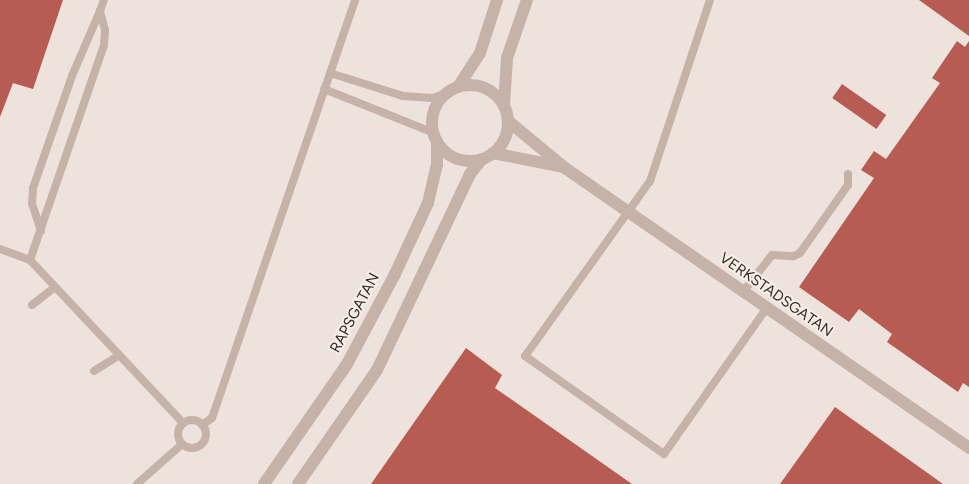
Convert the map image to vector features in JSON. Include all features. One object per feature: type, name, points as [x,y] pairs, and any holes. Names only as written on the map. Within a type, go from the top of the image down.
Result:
[{"type":"street","points":[[487,156],[466,161],[449,155],[436,138],[433,116],[437,104],[453,90],[480,53],[497,0]]},
{"type":"street","points":[[298,484],[377,370],[470,174],[506,134],[508,121],[504,105],[507,58],[527,0]]},
{"type":"street","points":[[453,90],[482,87],[496,95],[504,105]]},
{"type":"street","name":"VERKSTADSGATAN","points":[[508,121],[565,168],[969,448]]},
{"type":"street","name":"RAPSGATAN","points":[[264,484],[346,364],[395,274],[428,203],[437,165],[436,138]]},
{"type":"street","name":"VERKSTADSGATAN","points":[[487,156],[536,159],[565,168]]},
{"type":"lane","points":[[41,231],[32,204],[33,188],[72,76],[104,0]]},
{"type":"lane","points":[[202,425],[212,418],[355,0]]},
{"type":"lane","points":[[710,0],[650,181],[525,356],[664,454],[766,309]]},
{"type":"lane","points":[[30,260],[104,45],[105,30],[100,11]]},
{"type":"lane","points":[[330,73],[403,96],[432,98],[453,90]]},
{"type":"lane","points":[[324,89],[436,138]]},
{"type":"lane","points":[[743,292],[772,256],[794,256],[800,253],[848,185],[848,174]]},
{"type":"lane","points":[[0,249],[30,260],[118,356],[183,423]]},
{"type":"lane","points":[[32,305],[55,288]]},
{"type":"lane","points":[[94,371],[118,356]]},
{"type":"lane","points":[[194,421],[202,425],[206,436],[203,443],[193,449],[182,444],[178,436],[183,423],[194,421]]},
{"type":"lane","points":[[137,484],[182,444]]},
{"type":"building","points":[[0,0],[63,0],[33,89],[13,83],[0,117]]},
{"type":"building","points":[[919,0],[969,0],[969,36]]},
{"type":"building","points":[[957,41],[965,47],[969,41],[969,387],[963,383],[958,392],[887,342],[892,334],[859,309],[849,322],[799,287],[874,178],[861,170],[874,151],[886,159],[940,83],[932,78]]},
{"type":"building","points":[[842,84],[886,115],[876,129],[832,98]]},
{"type":"building","points":[[466,348],[502,375],[495,388],[632,484],[371,484]]},
{"type":"building","points":[[835,407],[943,484],[780,484]]}]
